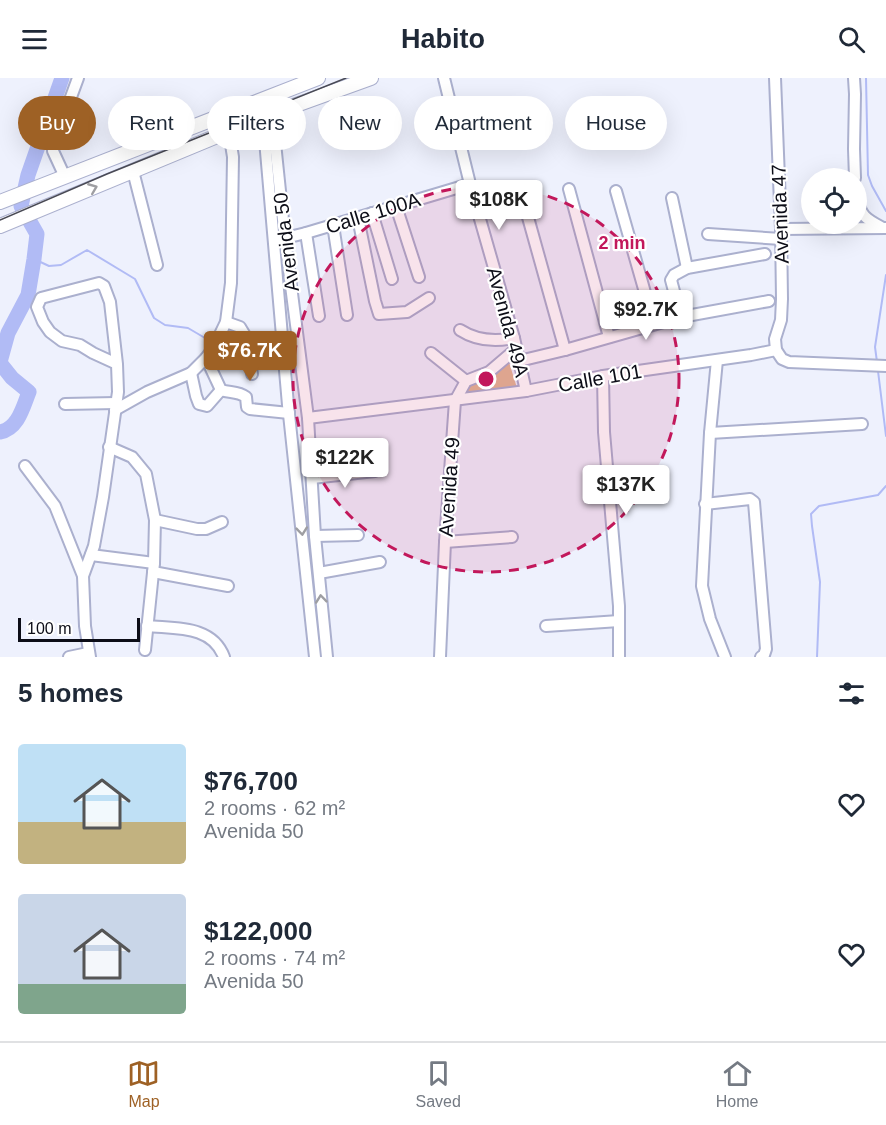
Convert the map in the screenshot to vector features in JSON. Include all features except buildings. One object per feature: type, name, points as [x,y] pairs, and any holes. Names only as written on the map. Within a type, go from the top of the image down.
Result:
[{"type":"main road","points":[[0,202],[291,82],[318,78]]},
{"type":"main road","points":[[306,101],[371,78]]},
{"type":"main road","points":[[0,226],[207,141]]},
{"type":"street","points":[[65,177],[53,151],[53,146],[78,78]]},
{"type":"street","name":"Avenida 49A","points":[[444,78],[526,391]]},
{"type":"street","name":"Avenida 47","points":[[775,78],[781,234],[781,320],[775,339],[776,350]]},
{"type":"street","points":[[854,78],[855,168]]},
{"type":"street","points":[[65,404],[116,406],[191,373],[206,358],[226,322],[231,283],[232,150]]},
{"type":"street","name":"Avenida 50","points":[[271,150],[280,239],[289,413],[315,657]]},
{"type":"street","points":[[133,171],[157,265]]},
{"type":"street","name":"Calle 100A","points":[[280,239],[470,184]]},
{"type":"street","points":[[569,189],[609,337]]},
{"type":"street","points":[[616,191],[654,324]]},
{"type":"street","points":[[672,198],[687,268]]},
{"type":"street","points":[[524,203],[566,350]]},
{"type":"street","points":[[396,206],[419,278]]},
{"type":"street","points":[[372,213],[392,279]]},
{"type":"street","points":[[358,218],[379,314],[407,312],[429,298]]},
{"type":"street","points":[[867,219],[885,228]]},
{"type":"street","points":[[333,225],[347,315]]},
{"type":"street","points":[[867,227],[885,228]]},
{"type":"street","points":[[708,234],[781,234],[801,231]]},
{"type":"street","points":[[306,233],[319,316]]},
{"type":"street","name":"Avenida 50","points":[[280,239],[308,418],[315,536],[327,657]]},
{"type":"street","points":[[681,317],[671,280],[674,275],[687,268],[765,254]]},
{"type":"street","points":[[82,576],[94,546],[118,392],[117,364],[111,302],[104,286],[99,284],[41,298],[37,307],[50,332],[62,341],[80,345],[117,364]]},
{"type":"street","points":[[519,361],[681,317],[769,301]]},
{"type":"street","points":[[226,322],[240,327],[246,337],[252,374]]},
{"type":"street","points":[[460,330],[471,336],[515,344]]},
{"type":"street","points":[[431,353],[466,381],[489,372],[515,344]]},
{"type":"street","points":[[776,350],[782,359],[789,362],[884,365]]},
{"type":"street","name":"Calle 101","points":[[308,418],[526,391],[603,376],[762,354],[776,350]]},
{"type":"street","points":[[206,358],[221,390]]},
{"type":"street","points":[[717,360],[705,504],[702,593],[725,657]]},
{"type":"street","points":[[191,373],[199,404],[207,406],[221,390]]},
{"type":"street","points":[[603,376],[604,432],[619,606],[619,657]]},
{"type":"street","name":"Avenida 49","points":[[440,657],[455,401],[466,381]]},
{"type":"street","points":[[221,390],[244,395],[247,408],[289,413]]},
{"type":"street","points":[[710,433],[862,424]]},
{"type":"street","points":[[109,447],[132,457],[146,474],[155,520],[145,650]]},
{"type":"street","points":[[26,466],[55,506],[82,576],[89,655],[69,657]]},
{"type":"street","points":[[312,478],[375,471]]},
{"type":"street","points":[[705,504],[750,499],[754,502],[766,649],[761,657]]},
{"type":"street","points":[[155,520],[197,529],[222,522]]},
{"type":"street","points":[[315,536],[358,535]]},
{"type":"street","points":[[445,542],[512,537]]},
{"type":"street","points":[[91,555],[153,567],[228,586]]},
{"type":"street","points":[[319,573],[380,562]]},
{"type":"street","points":[[546,626],[619,621]]},
{"type":"street","points":[[147,626],[198,632],[211,638],[220,647],[225,657]]},
{"type":"shaded area","points":[[509,362],[517,388],[466,394],[466,387],[486,380]]},
{"type":"waterway","points":[[0,362],[8,333],[28,295],[37,234],[21,206],[28,175],[62,78]]},
{"type":"waterway","points":[[866,78],[868,175],[886,211]]},
{"type":"waterway","points":[[34,259],[49,266],[61,265],[87,250],[135,279],[154,318],[165,325],[188,328],[205,338]]},
{"type":"waterway","points":[[877,362],[875,347],[886,275]]},
{"type":"waterway","points":[[0,363],[12,378],[29,392],[16,422],[0,432]]},
{"type":"waterway","points":[[878,371],[886,436]]},
{"type":"waterway","points":[[817,657],[820,582],[811,514],[819,506],[878,495],[886,486]]},
{"type":"tram line","points":[[0,220],[107,174],[346,78]]}]
